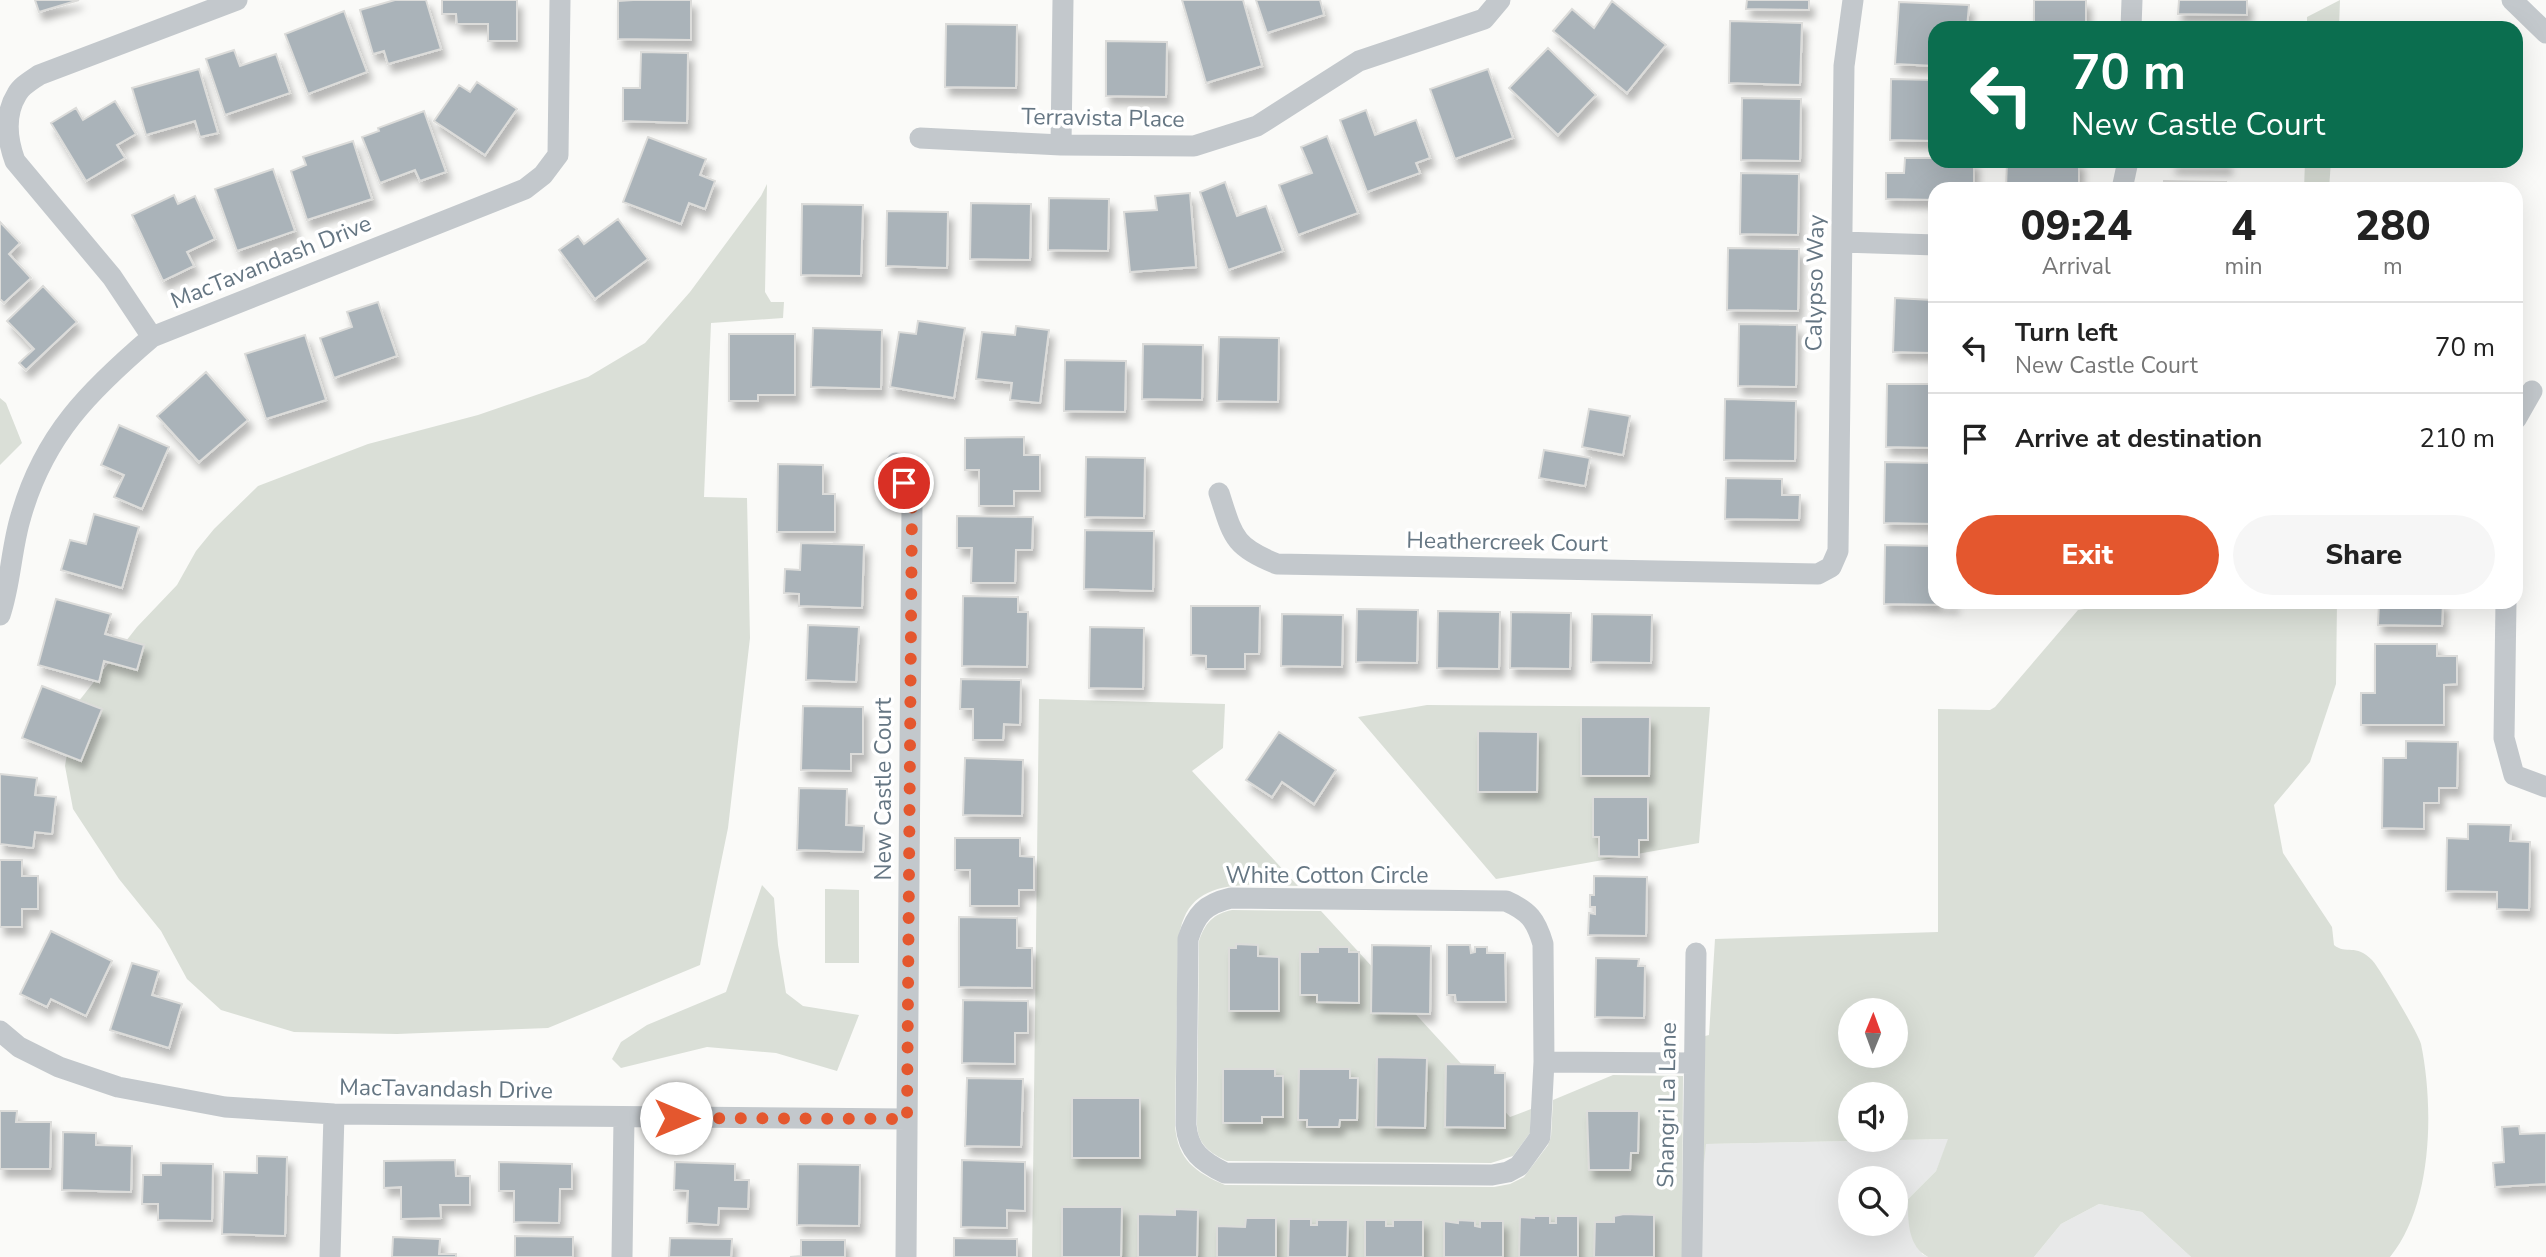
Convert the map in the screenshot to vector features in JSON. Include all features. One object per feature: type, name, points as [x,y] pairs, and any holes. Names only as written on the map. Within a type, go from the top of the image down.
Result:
[{"type":"street","points":[[152,338],[112,277],[15,161],[7,140],[9,115],[18,92],[39,75],[237,0]]},
{"type":"street","name":"MacTavandash Drive","points":[[0,615],[20,516],[42,459],[68,419],[104,379],[152,338],[525,189],[543,175],[558,155],[560,0]]},
{"type":"street","points":[[1061,145],[1063,0]]},
{"type":"street","name":"Terravista Place","points":[[920,138],[1061,145],[1194,146],[1257,126],[1359,61],[1484,19],[1500,0]]},
{"type":"street","name":"Calypso Way","points":[[1831,567],[1838,551],[1844,66],[1853,0]]},
{"type":"street","points":[[2132,0],[2132,21]]},
{"type":"street","points":[[2512,0],[2546,33]]},
{"type":"street","points":[[1842,242],[1928,245]]},
{"type":"street","points":[[2523,407],[2532,391]]},
{"type":"street","name":"New Castle Court","points":[[896,463],[912,503],[906,1257]]},
{"type":"street","name":"Heathercreek Court","points":[[1219,494],[1232,534],[1251,555],[1277,564],[1818,574],[1831,567]]},
{"type":"street","points":[[2506,609],[2504,738],[2514,775],[2546,788]]},
{"type":"street","name":"White Cotton Circle","points":[[1231,898],[1506,901],[1529,914],[1538,926],[1543,944],[1544,1062],[1540,1137],[1519,1166],[1508,1172],[1492,1175],[1225,1173],[1198,1157],[1187,1140],[1188,939],[1194,920],[1212,902],[1231,898]]},
{"type":"street","name":"Shangri La Lane","points":[[1692,1257],[1696,953]]},
{"type":"street","name":"MacTavandash Drive","points":[[0,1031],[19,1048],[59,1067],[118,1087],[225,1107],[334,1114],[907,1119]]},
{"type":"street","points":[[1544,1062],[1694,1063]]},
{"type":"street","points":[[330,1257],[334,1114]]},
{"type":"street","points":[[622,1257],[624,1118]]},
{"type":"shaded area","points":[[2340,0],[2339,21],[2307,21],[2307,17]]},
{"type":"shaded area","points":[[2305,168],[2330,168],[2330,182],[2304,182]]},
{"type":"shaded area","points":[[767,184],[765,292],[771,302],[784,302],[783,318],[711,323],[704,497],[747,498],[750,638],[728,828],[700,965],[548,1028],[397,1034],[294,1032],[221,1010],[187,979],[161,931],[119,879],[73,809],[65,766],[75,706],[137,627],[177,585],[196,551],[214,529],[258,486],[368,444],[478,415],[588,377],[645,343],[690,292]]},
{"type":"shaded area","points":[[0,398],[6,403],[22,443],[0,465]]},
{"type":"shaded area","points":[[2337,609],[2336,684],[2310,762],[2274,805],[2283,853],[2332,927],[2334,945],[2356,950],[2372,960],[2421,1044],[2428,1096],[2422,1183],[2415,1210],[2390,1257],[2191,1257],[2142,1212],[2099,1204],[2061,1224],[2034,1257],[1928,1257],[1912,1239],[1908,1199],[1936,1171],[1948,1139],[1908,1140],[1908,1082],[1838,1082],[1838,1141],[1706,1144],[1703,1172],[1705,1036],[1709,1035],[1715,939],[1938,932],[1938,709],[1990,710],[2078,610]]},
{"type":"shaded area","points":[[1039,699],[1225,704],[1223,748],[1192,771],[1298,886],[1251,885],[1218,889],[1192,904],[1183,920],[1178,939],[1175,1126],[1184,1156],[1197,1170],[1225,1185],[1494,1187],[1510,1184],[1524,1177],[1548,1145],[1553,1100],[1613,1075],[1683,1076],[1682,1257],[1032,1257]]},
{"type":"shaded area","points":[[1427,705],[1710,707],[1699,843],[1496,879],[1358,717]]},
{"type":"shaded area","points":[[762,885],[774,898],[786,993],[803,1006],[859,1015],[837,1071],[776,1053],[707,1047],[621,1068],[612,1059],[621,1042],[647,1025],[726,992]]},
{"type":"shaded area","points":[[825,889],[859,890],[859,963],[825,963]]},
{"type":"shaded area","points":[[1232,910],[1321,911],[1510,1117],[1531,1109],[1530,1133],[1513,1156],[1491,1163],[1227,1161],[1210,1151],[1202,1143],[1197,1125],[1199,941],[1211,920]]},
{"type":"shaded area","points":[[1949,1139],[1936,1171],[1908,1199],[1922,1254],[1928,1257],[1703,1257],[1705,1144],[1838,1141],[1838,1152],[1908,1152],[1908,1140]]},
{"type":"shaded area","points":[[2099,1204],[2142,1212],[2191,1257],[2034,1257],[2061,1224]]},
{"type":"building","points":[[35,0],[79,0],[39,12]]},
{"type":"building","points":[[395,0],[426,0],[441,49],[388,64],[384,51],[373,54],[360,10]]},
{"type":"building","points":[[442,0],[517,0],[517,41],[488,41],[488,24],[457,24],[456,14],[442,14]]},
{"type":"building","points":[[691,0],[691,40],[618,39],[618,1]]},
{"type":"building","points":[[1182,0],[1243,0],[1262,66],[1206,83]]},
{"type":"building","points":[[1256,0],[1320,0],[1324,15],[1267,33]]},
{"type":"building","points":[[1747,0],[1809,0],[1809,10],[1746,9]]},
{"type":"building","points":[[2034,0],[2086,0],[2086,21],[2034,21]]},
{"type":"building","points":[[2179,0],[2247,0],[2247,15],[2178,14]]},
{"type":"building","points":[[1612,1],[1666,45],[1627,93],[1553,31],[1572,9],[1594,28]]},
{"type":"building","points":[[1899,2],[1969,5],[1968,21],[1928,21],[1928,66],[1895,64]]},
{"type":"building","points":[[344,11],[367,72],[308,94],[285,34]]},
{"type":"building","points":[[1730,21],[1802,23],[1800,85],[1729,83]]},
{"type":"building","points":[[946,24],[1017,25],[1016,88],[945,87]]},
{"type":"building","points":[[1106,41],[1167,42],[1166,97],[1106,96]]},
{"type":"building","points":[[1548,48],[1596,95],[1558,135],[1509,88]]},
{"type":"building","points":[[234,50],[240,66],[276,54],[290,93],[225,115],[206,59]]},
{"type":"building","points":[[641,52],[688,53],[687,123],[623,121],[623,88],[640,88]]},
{"type":"building","points":[[199,69],[218,133],[200,137],[195,121],[146,135],[132,88]]},
{"type":"building","points":[[1488,69],[1513,138],[1455,159],[1430,89]]},
{"type":"building","points":[[1891,79],[1928,80],[1928,141],[1890,140]]},
{"type":"building","points":[[477,82],[517,109],[485,155],[434,121],[459,85],[470,92]]},
{"type":"building","points":[[1742,98],[1801,99],[1800,161],[1741,160]]},
{"type":"building","points":[[115,101],[136,134],[117,145],[125,158],[86,181],[51,123],[76,108],[83,120]]},
{"type":"building","points":[[1366,110],[1375,135],[1416,120],[1430,158],[1416,163],[1420,173],[1367,192],[1340,120]]},
{"type":"building","points":[[424,111],[446,172],[420,181],[415,170],[380,183],[362,137],[379,131],[378,128]]},
{"type":"building","points":[[1327,136],[1358,213],[1298,235],[1279,185],[1312,173],[1301,147]]},
{"type":"building","points":[[648,137],[706,159],[700,175],[715,181],[705,209],[689,203],[681,224],[623,202]]},
{"type":"building","points":[[353,141],[372,199],[307,220],[291,171],[306,165],[303,157]]},
{"type":"building","points":[[1905,158],[1928,158],[1928,168],[1974,168],[1974,182],[1928,182],[1928,200],[1886,199],[1886,173],[1904,173]]},
{"type":"building","points":[[2007,168],[2079,168],[2079,182],[2006,182]]},
{"type":"building","points":[[273,169],[295,231],[237,251],[215,189]]},
{"type":"building","points":[[1741,173],[1799,174],[1798,235],[1740,234]]},
{"type":"building","points":[[2164,181],[2226,182],[2164,182]]},
{"type":"building","points":[[1225,182],[1237,216],[1266,206],[1283,251],[1228,270],[1200,192]]},
{"type":"building","points":[[1190,193],[1196,267],[1130,272],[1124,212],[1157,210],[1155,196]]},
{"type":"building","points":[[174,195],[178,204],[195,196],[215,239],[187,252],[194,266],[163,281],[132,215]]},
{"type":"building","points":[[1049,198],[1109,199],[1108,251],[1048,250]]},
{"type":"building","points":[[971,203],[1031,204],[1030,260],[970,259]]},
{"type":"building","points":[[802,204],[863,205],[861,276],[801,275]]},
{"type":"building","points":[[887,211],[948,212],[947,268],[886,266]]},
{"type":"building","points":[[618,219],[648,259],[595,299],[559,250],[578,236],[584,244]]},
{"type":"building","points":[[0,222],[20,243],[9,254],[31,278],[4,303],[0,299]]},
{"type":"building","points":[[1728,248],[1799,249],[1798,311],[1727,310]]},
{"type":"building","points":[[43,286],[77,322],[26,370],[19,363],[34,349],[7,321]]},
{"type":"building","points":[[1895,298],[1928,300],[1928,353],[1893,352]]},
{"type":"building","points":[[378,302],[397,356],[334,378],[320,338],[352,327],[347,312]]},
{"type":"building","points":[[918,321],[965,328],[954,398],[890,387],[899,332],[916,334]]},
{"type":"building","points":[[1739,324],[1797,325],[1796,387],[1738,386]]},
{"type":"building","points":[[1016,326],[1049,330],[1040,403],[1010,400],[1012,383],[976,379],[982,332],[1015,335]]},
{"type":"building","points":[[813,328],[882,330],[881,389],[811,387]]},
{"type":"building","points":[[729,334],[795,334],[795,395],[758,395],[758,401],[729,401]]},
{"type":"building","points":[[305,335],[326,400],[266,419],[245,354]]},
{"type":"building","points":[[1219,337],[1279,338],[1278,402],[1217,401]]},
{"type":"building","points":[[1143,344],[1203,345],[1202,400],[1142,399]]},
{"type":"building","points":[[1065,360],[1126,361],[1125,412],[1064,411]]},
{"type":"building","points":[[206,372],[248,420],[199,462],[157,416]]},
{"type":"building","points":[[1887,384],[1928,384],[1928,448],[1886,447]]},
{"type":"building","points":[[1725,399],[1796,401],[1795,461],[1724,460]]},
{"type":"building","points":[[1589,409],[1630,416],[1623,455],[1582,447]]},
{"type":"building","points":[[119,425],[169,447],[142,509],[114,497],[124,475],[101,465]]},
{"type":"building","points":[[1024,437],[1024,455],[1040,455],[1040,491],[1014,491],[1014,506],[979,506],[979,470],[965,470],[965,438]]},
{"type":"building","points":[[1544,450],[1590,458],[1585,486],[1539,478]]},
{"type":"building","points":[[1086,457],[1145,458],[1144,518],[1085,517]]},
{"type":"building","points":[[1885,462],[1928,463],[1928,524],[1884,523]]},
{"type":"building","points":[[778,464],[823,465],[823,494],[835,494],[835,532],[777,532]]},
{"type":"building","points":[[1726,478],[1782,479],[1782,495],[1800,495],[1799,520],[1725,519]]},
{"type":"building","points":[[94,514],[139,527],[122,588],[61,570],[70,540],[86,544]]},
{"type":"building","points":[[957,516],[1033,517],[1032,550],[1016,550],[1015,583],[971,583],[972,548],[957,548]]},
{"type":"building","points":[[1085,530],[1154,531],[1153,591],[1084,589]]},
{"type":"building","points":[[801,543],[864,545],[862,608],[799,606],[799,594],[784,593],[785,569],[800,570]]},
{"type":"building","points":[[1885,545],[1928,546],[1928,605],[1884,604]]},
{"type":"building","points":[[963,596],[1018,597],[1018,612],[1028,612],[1027,667],[962,666]]},
{"type":"building","points":[[56,599],[111,614],[105,634],[144,645],[137,670],[104,661],[99,682],[38,665]]},
{"type":"building","points":[[1191,606],[1260,606],[1259,654],[1245,654],[1245,669],[1206,669],[1206,656],[1191,655]]},
{"type":"building","points":[[1357,609],[1418,610],[1417,663],[1356,662]]},
{"type":"building","points":[[2379,609],[2443,609],[2442,626],[2378,625]]},
{"type":"building","points":[[1438,611],[1500,612],[1499,669],[1437,668]]},
{"type":"building","points":[[1511,612],[1571,613],[1570,669],[1510,668]]},
{"type":"building","points":[[1282,614],[1343,615],[1342,667],[1281,666]]},
{"type":"building","points":[[1592,614],[1652,615],[1651,663],[1591,662]]},
{"type":"building","points":[[808,625],[859,627],[856,682],[806,680]]},
{"type":"building","points":[[1090,627],[1144,628],[1143,689],[1089,688]]},
{"type":"building","points":[[2375,644],[2437,644],[2437,656],[2457,656],[2457,684],[2444,685],[2444,725],[2361,725],[2361,693],[2375,693]]},
{"type":"building","points":[[961,679],[1021,680],[1020,725],[1004,724],[1003,740],[973,740],[973,709],[960,709]]},
{"type":"building","points":[[42,686],[102,709],[81,761],[22,738]]},
{"type":"building","points":[[803,706],[863,707],[863,754],[851,754],[851,771],[801,770]]},
{"type":"building","points":[[1581,717],[1650,717],[1649,776],[1581,776]]},
{"type":"building","points":[[1478,731],[1538,732],[1537,792],[1478,792]]},
{"type":"building","points":[[1279,732],[1336,770],[1314,804],[1282,782],[1272,797],[1246,780]]},
{"type":"building","points":[[2406,741],[2458,742],[2457,788],[2439,788],[2439,803],[2424,803],[2424,829],[2382,828],[2383,758],[2406,758]]},
{"type":"building","points":[[965,758],[1023,760],[1022,816],[963,815]]},
{"type":"building","points":[[0,774],[37,778],[35,795],[56,797],[52,834],[35,832],[33,848],[0,844]]},
{"type":"building","points":[[799,788],[847,789],[846,825],[864,826],[863,852],[797,850]]},
{"type":"building","points":[[1593,797],[1648,797],[1648,840],[1639,840],[1639,857],[1599,856],[1599,837],[1593,837]]},
{"type":"building","points":[[2468,824],[2511,825],[2510,841],[2530,842],[2529,910],[2497,909],[2497,892],[2446,891],[2447,838],[2468,839]]},
{"type":"building","points":[[955,838],[1020,838],[1020,856],[1034,857],[1034,890],[1019,890],[1019,906],[970,906],[970,870],[955,870]]},
{"type":"building","points":[[0,860],[22,860],[22,876],[38,876],[38,909],[22,909],[22,927],[0,927]]},
{"type":"building","points":[[1594,876],[1647,877],[1646,936],[1588,935],[1589,913],[1595,914],[1595,907],[1590,907],[1590,895],[1594,895]]},
{"type":"building","points":[[959,917],[1017,918],[1017,948],[1032,948],[1032,988],[959,987]]},
{"type":"building","points":[[51,931],[112,961],[86,1016],[51,999],[47,1007],[20,994]]},
{"type":"building","points":[[1236,944],[1258,945],[1258,956],[1279,957],[1279,1011],[1229,1011],[1229,948],[1236,948]]},
{"type":"building","points":[[1372,945],[1431,946],[1430,1014],[1371,1013]]},
{"type":"building","points":[[1447,945],[1470,945],[1471,953],[1475,952],[1475,947],[1487,947],[1487,953],[1505,953],[1506,1002],[1456,1002],[1455,995],[1447,995]]},
{"type":"building","points":[[1318,947],[1349,947],[1349,952],[1359,952],[1359,1003],[1317,1002],[1317,995],[1300,995],[1300,952],[1318,952]]},
{"type":"building","points":[[1596,958],[1639,959],[1638,966],[1645,966],[1644,1018],[1595,1017]]},
{"type":"building","points":[[132,963],[159,971],[152,995],[182,1004],[169,1048],[110,1030]]},
{"type":"building","points":[[963,1000],[1028,1001],[1028,1033],[1015,1033],[1015,1064],[962,1063]]},
{"type":"building","points":[[1377,1057],[1427,1058],[1425,1128],[1376,1127]]},
{"type":"building","points":[[1446,1064],[1495,1065],[1495,1073],[1505,1073],[1505,1128],[1445,1127]]},
{"type":"building","points":[[1223,1069],[1275,1069],[1275,1076],[1283,1076],[1283,1117],[1262,1117],[1262,1123],[1223,1123]]},
{"type":"building","points":[[1299,1069],[1350,1069],[1350,1078],[1358,1078],[1357,1120],[1340,1120],[1339,1127],[1307,1127],[1307,1120],[1298,1120]]},
{"type":"building","points":[[967,1078],[1023,1079],[1021,1147],[965,1146]]},
{"type":"building","points":[[1072,1098],[1140,1098],[1140,1158],[1072,1158]]},
{"type":"building","points":[[0,1111],[17,1111],[16,1122],[51,1122],[50,1169],[0,1169]]},
{"type":"building","points":[[1587,1111],[1639,1111],[1638,1153],[1631,1153],[1630,1170],[1589,1170]]},
{"type":"building","points":[[2519,1126],[2520,1134],[2546,1133],[2546,1184],[2495,1187],[2493,1163],[2504,1162],[2502,1127]]},
{"type":"building","points":[[63,1132],[96,1133],[96,1145],[132,1146],[131,1192],[62,1190]]},
{"type":"building","points":[[257,1156],[287,1157],[285,1236],[222,1234],[224,1172],[257,1173]]},
{"type":"building","points":[[455,1160],[456,1176],[470,1176],[470,1205],[440,1205],[441,1218],[401,1219],[401,1187],[384,1188],[384,1161]]},
{"type":"building","points":[[962,1160],[1025,1162],[1025,1211],[1007,1210],[1007,1228],[961,1227]]},
{"type":"building","points":[[499,1162],[572,1164],[572,1189],[560,1189],[559,1223],[514,1222],[514,1191],[499,1191]]},
{"type":"building","points":[[675,1162],[735,1164],[735,1180],[749,1180],[748,1209],[719,1208],[718,1225],[687,1223],[688,1191],[674,1190]]},
{"type":"building","points":[[161,1163],[213,1164],[212,1221],[158,1220],[158,1204],[142,1204],[143,1175],[161,1175]]},
{"type":"building","points":[[798,1164],[860,1165],[859,1226],[797,1225]]},
{"type":"building","points":[[1062,1207],[1122,1207],[1121,1257],[1062,1257]]},
{"type":"building","points":[[1175,1209],[1198,1210],[1197,1257],[1138,1257],[1138,1214],[1175,1215]]},
{"type":"building","points":[[1654,1215],[1654,1257],[1594,1257],[1595,1222],[1614,1222],[1614,1216]]},
{"type":"building","points":[[1550,1216],[1550,1223],[1556,1223],[1556,1216],[1578,1216],[1578,1257],[1519,1257],[1520,1217]]},
{"type":"building","points":[[1246,1218],[1276,1218],[1276,1257],[1217,1257],[1217,1226],[1245,1227]]},
{"type":"building","points":[[1289,1219],[1311,1219],[1311,1225],[1317,1225],[1317,1220],[1348,1220],[1347,1257],[1288,1257]]},
{"type":"building","points":[[1365,1220],[1386,1220],[1386,1226],[1393,1226],[1393,1220],[1423,1220],[1423,1257],[1365,1257]]},
{"type":"building","points":[[1458,1220],[1475,1221],[1475,1226],[1480,1227],[1480,1221],[1503,1221],[1503,1257],[1444,1257],[1444,1221],[1458,1223]]},
{"type":"building","points":[[515,1236],[573,1237],[573,1257],[515,1257]]},
{"type":"building","points":[[393,1237],[440,1239],[439,1254],[456,1254],[456,1257],[392,1257]]},
{"type":"building","points":[[670,1238],[732,1239],[731,1257],[669,1257]]},
{"type":"building","points":[[954,1238],[1017,1239],[1017,1257],[954,1257]]},
{"type":"building","points":[[801,1240],[845,1240],[845,1257],[790,1257],[801,1256]]},
{"type":"route","points":[[676,1118],[907,1119],[912,503],[904,483]]}]
